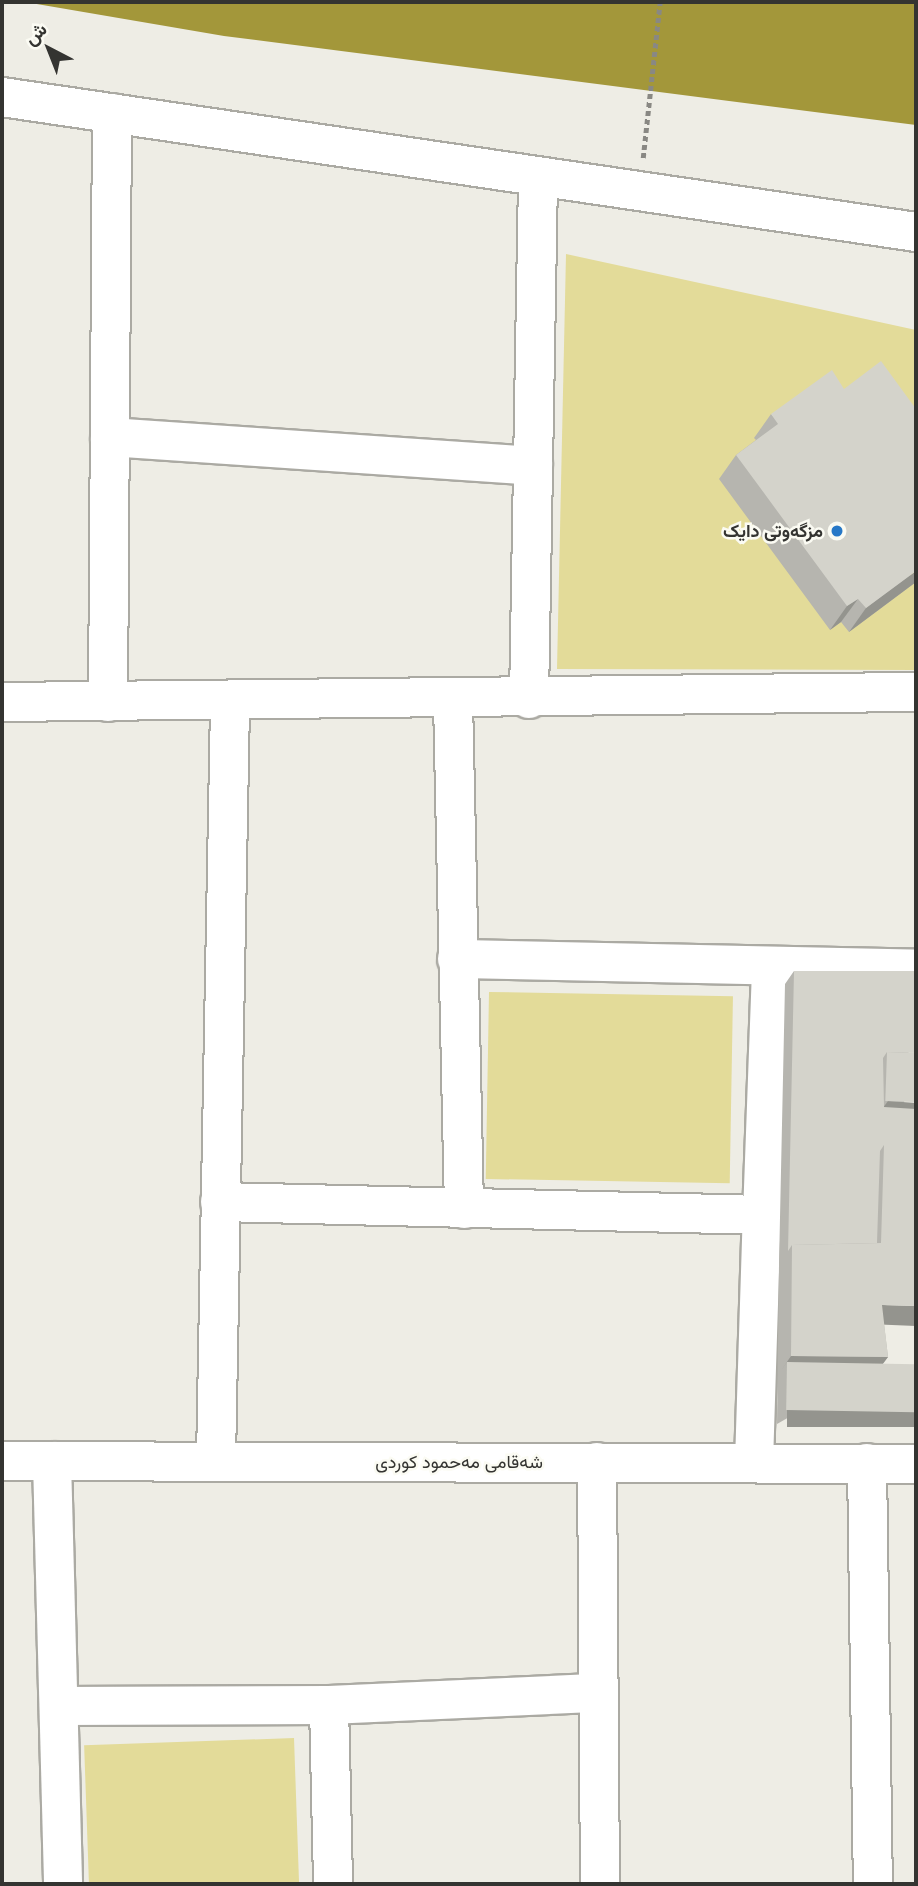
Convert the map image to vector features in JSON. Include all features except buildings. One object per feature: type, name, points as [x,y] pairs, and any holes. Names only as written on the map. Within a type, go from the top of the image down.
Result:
[{"type":"street","points":[[2,97],[401,152],[538,180],[916,232]]},
{"type":"street","points":[[108,702],[112,113]]},
{"type":"street","points":[[529,699],[538,180]]},
{"type":"street","points":[[110,437],[533,466]]},
{"type":"street","points":[[2,702],[453,700],[916,692]]},
{"type":"street","points":[[453,700],[464,1209]]},
{"type":"street","points":[[216,1461],[230,701]]},
{"type":"street","points":[[457,959],[916,970]]},
{"type":"street","points":[[754,1463],[771,966]]},
{"type":"street","points":[[220,1202],[762,1215]]},
{"type":"street","name":"شەقامی مەحمود کوردی","points":[[2,1461],[916,1464]]},
{"type":"street","points":[[52,1461],[63,1884]]},
{"type":"street","points":[[597,1462],[600,1884]]},
{"type":"street","points":[[867,1464],[873,1884]]},
{"type":"street","points":[[59,1706],[328,1704],[598,1693]]},
{"type":"street","points":[[328,1704],[333,1884]]},
{"type":"path","points":[[639,193],[660,2]]},
{"type":"shaded area","points":[[25,2],[916,2],[916,125],[224,36]]},
{"type":"shaded area","points":[[566,254],[916,330],[916,670],[557,669]]},
{"type":"shaded area","points":[[489,992],[733,996],[730,1183],[486,1179]]},
{"type":"shaded area","points":[[294,1738],[299,1884],[89,1884],[84,1745]]},
{"type":"place","name":"مزگەوتی دایک","points":[[837,531]]}]
